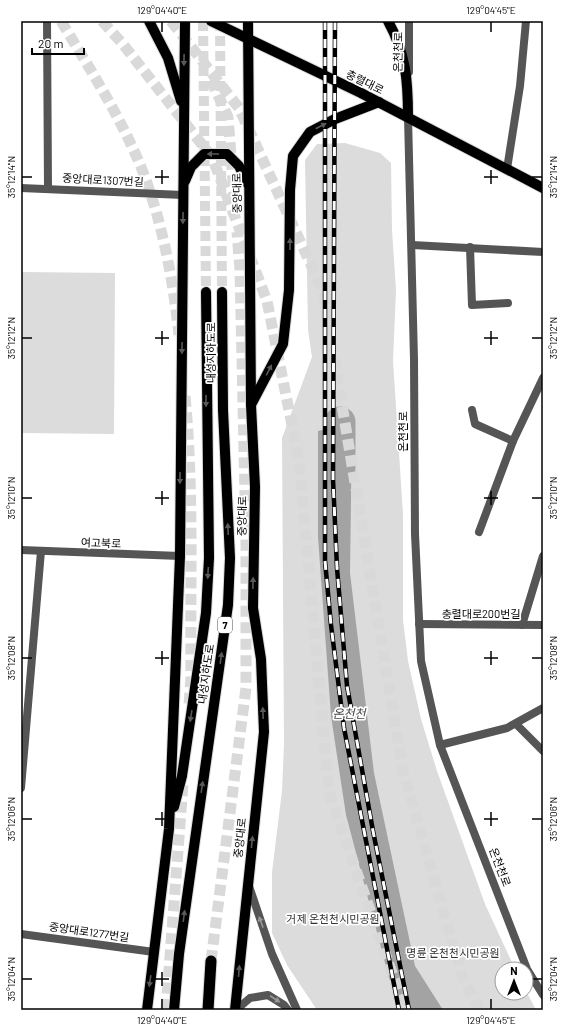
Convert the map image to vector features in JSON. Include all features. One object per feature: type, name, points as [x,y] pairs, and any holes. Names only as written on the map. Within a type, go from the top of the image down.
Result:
[{"type":"highway","points":[[208,1010],[211,961]]},
{"type":"main road","points":[[149,21],[168,58],[184,110]]},
{"type":"main road","points":[[147,1010],[169,829],[180,556],[185,21]]},
{"type":"main road","name":"충렬대로","points":[[211,21],[380,102],[543,188]]},
{"type":"main road","name":"중앙대로","points":[[236,1010],[247,882],[264,732],[261,659],[253,608],[255,487],[251,405],[248,21]]},
{"type":"main road","points":[[388,21],[398,40],[408,84],[408,117]]},
{"type":"main road","points":[[251,405],[283,344],[289,290],[290,190],[293,156],[310,132],[335,119],[380,102]]},
{"type":"main road","points":[[183,190],[192,167],[204,154],[227,154],[239,166],[249,186]]},
{"type":"main road","name":"내성지하도로","points":[[169,829],[182,776],[206,613],[209,558],[206,292]]},
{"type":"main road","name":"내성지하도로","points":[[174,1010],[179,954],[228,605],[230,558],[223,410],[222,292]]},
{"type":"street","points":[[47,21],[48,189]]},
{"type":"street","name":"온천천로","points":[[408,84],[409,21]]},
{"type":"street","points":[[507,169],[520,86],[526,21]]},
{"type":"street","name":"온천천로","points":[[408,117],[412,245],[415,534],[422,661],[440,745],[527,969],[543,995]]},
{"type":"street","name":"중앙대로1307번길","points":[[21,188],[183,190]]},
{"type":"street","points":[[412,245],[543,252]]},
{"type":"street","points":[[470,247],[472,305],[508,303]]},
{"type":"street","points":[[478,532],[513,441],[543,378]]},
{"type":"street","points":[[472,410],[476,424],[513,441]]},
{"type":"street","name":"여고북로","points":[[21,550],[180,556]]},
{"type":"street","points":[[21,788],[22,759],[41,551]]},
{"type":"street","points":[[522,625],[543,556]]},
{"type":"street","name":"충렬대로200번길","points":[[419,624],[543,625]]},
{"type":"street","points":[[440,745],[507,728],[543,708]]},
{"type":"street","points":[[516,724],[543,751]]},
{"type":"street","points":[[247,882],[272,954],[296,1010]]},
{"type":"street","name":"중앙대로1277번길","points":[[21,934],[154,952]]},
{"type":"street","points":[[236,1010],[250,998],[268,995],[284,1005],[288,1010]]},
{"type":"green space","points":[[345,143],[380,153],[391,163],[392,230],[396,290],[393,361],[403,514],[403,620],[408,661],[421,719],[437,771],[485,904],[511,961],[494,961],[494,1001],[531,1001],[536,1010],[317,1010],[287,965],[272,933],[272,872],[282,791],[284,744],[282,438],[312,357],[308,330],[305,160],[317,144]]},
{"type":"green space","points":[[21,272],[115,273],[114,434],[21,433]]},
{"type":"water","name":"온천천","points":[[339,426],[352,428],[350,573],[374,773],[415,966],[443,1010],[408,1010],[389,978],[346,815],[331,716],[318,537],[318,431]]},
{"type":"waterway","name":"온천천","points":[[340,422],[340,469]]},
{"type":"tunnel","points":[[61,21],[94,75],[124,129],[141,167],[155,208],[166,250],[179,335]]},
{"type":"tunnel","points":[[102,21],[122,43],[212,157],[267,301],[299,460],[329,793],[405,1010]]},
{"type":"tunnel","points":[[171,21],[239,108],[323,291],[403,771],[463,979],[480,1010]]},
{"type":"tunnel","points":[[203,21],[206,292]]},
{"type":"tunnel","points":[[220,21],[222,292]]},
{"type":"tunnel","points":[[211,80],[228,117],[235,207]]},
{"type":"tunnel","points":[[211,961],[246,688],[246,540],[240,270],[237,232]]},
{"type":"tunnel","points":[[185,396],[191,501],[191,678],[189,705]]},
{"type":"tunnel","points":[[166,1010],[183,784]]},
{"type":"railway","points":[[325,21],[325,561],[331,625],[344,728],[399,1010]]},
{"type":"railway","points":[[335,21],[333,479],[337,568],[347,686],[373,831],[409,1010]]},
{"type":"park label","name":"거제 온천천시민공원","points":[[333,919]]},
{"type":"park label","name":"명륜 온천천시민공원","points":[[453,953]]}]
